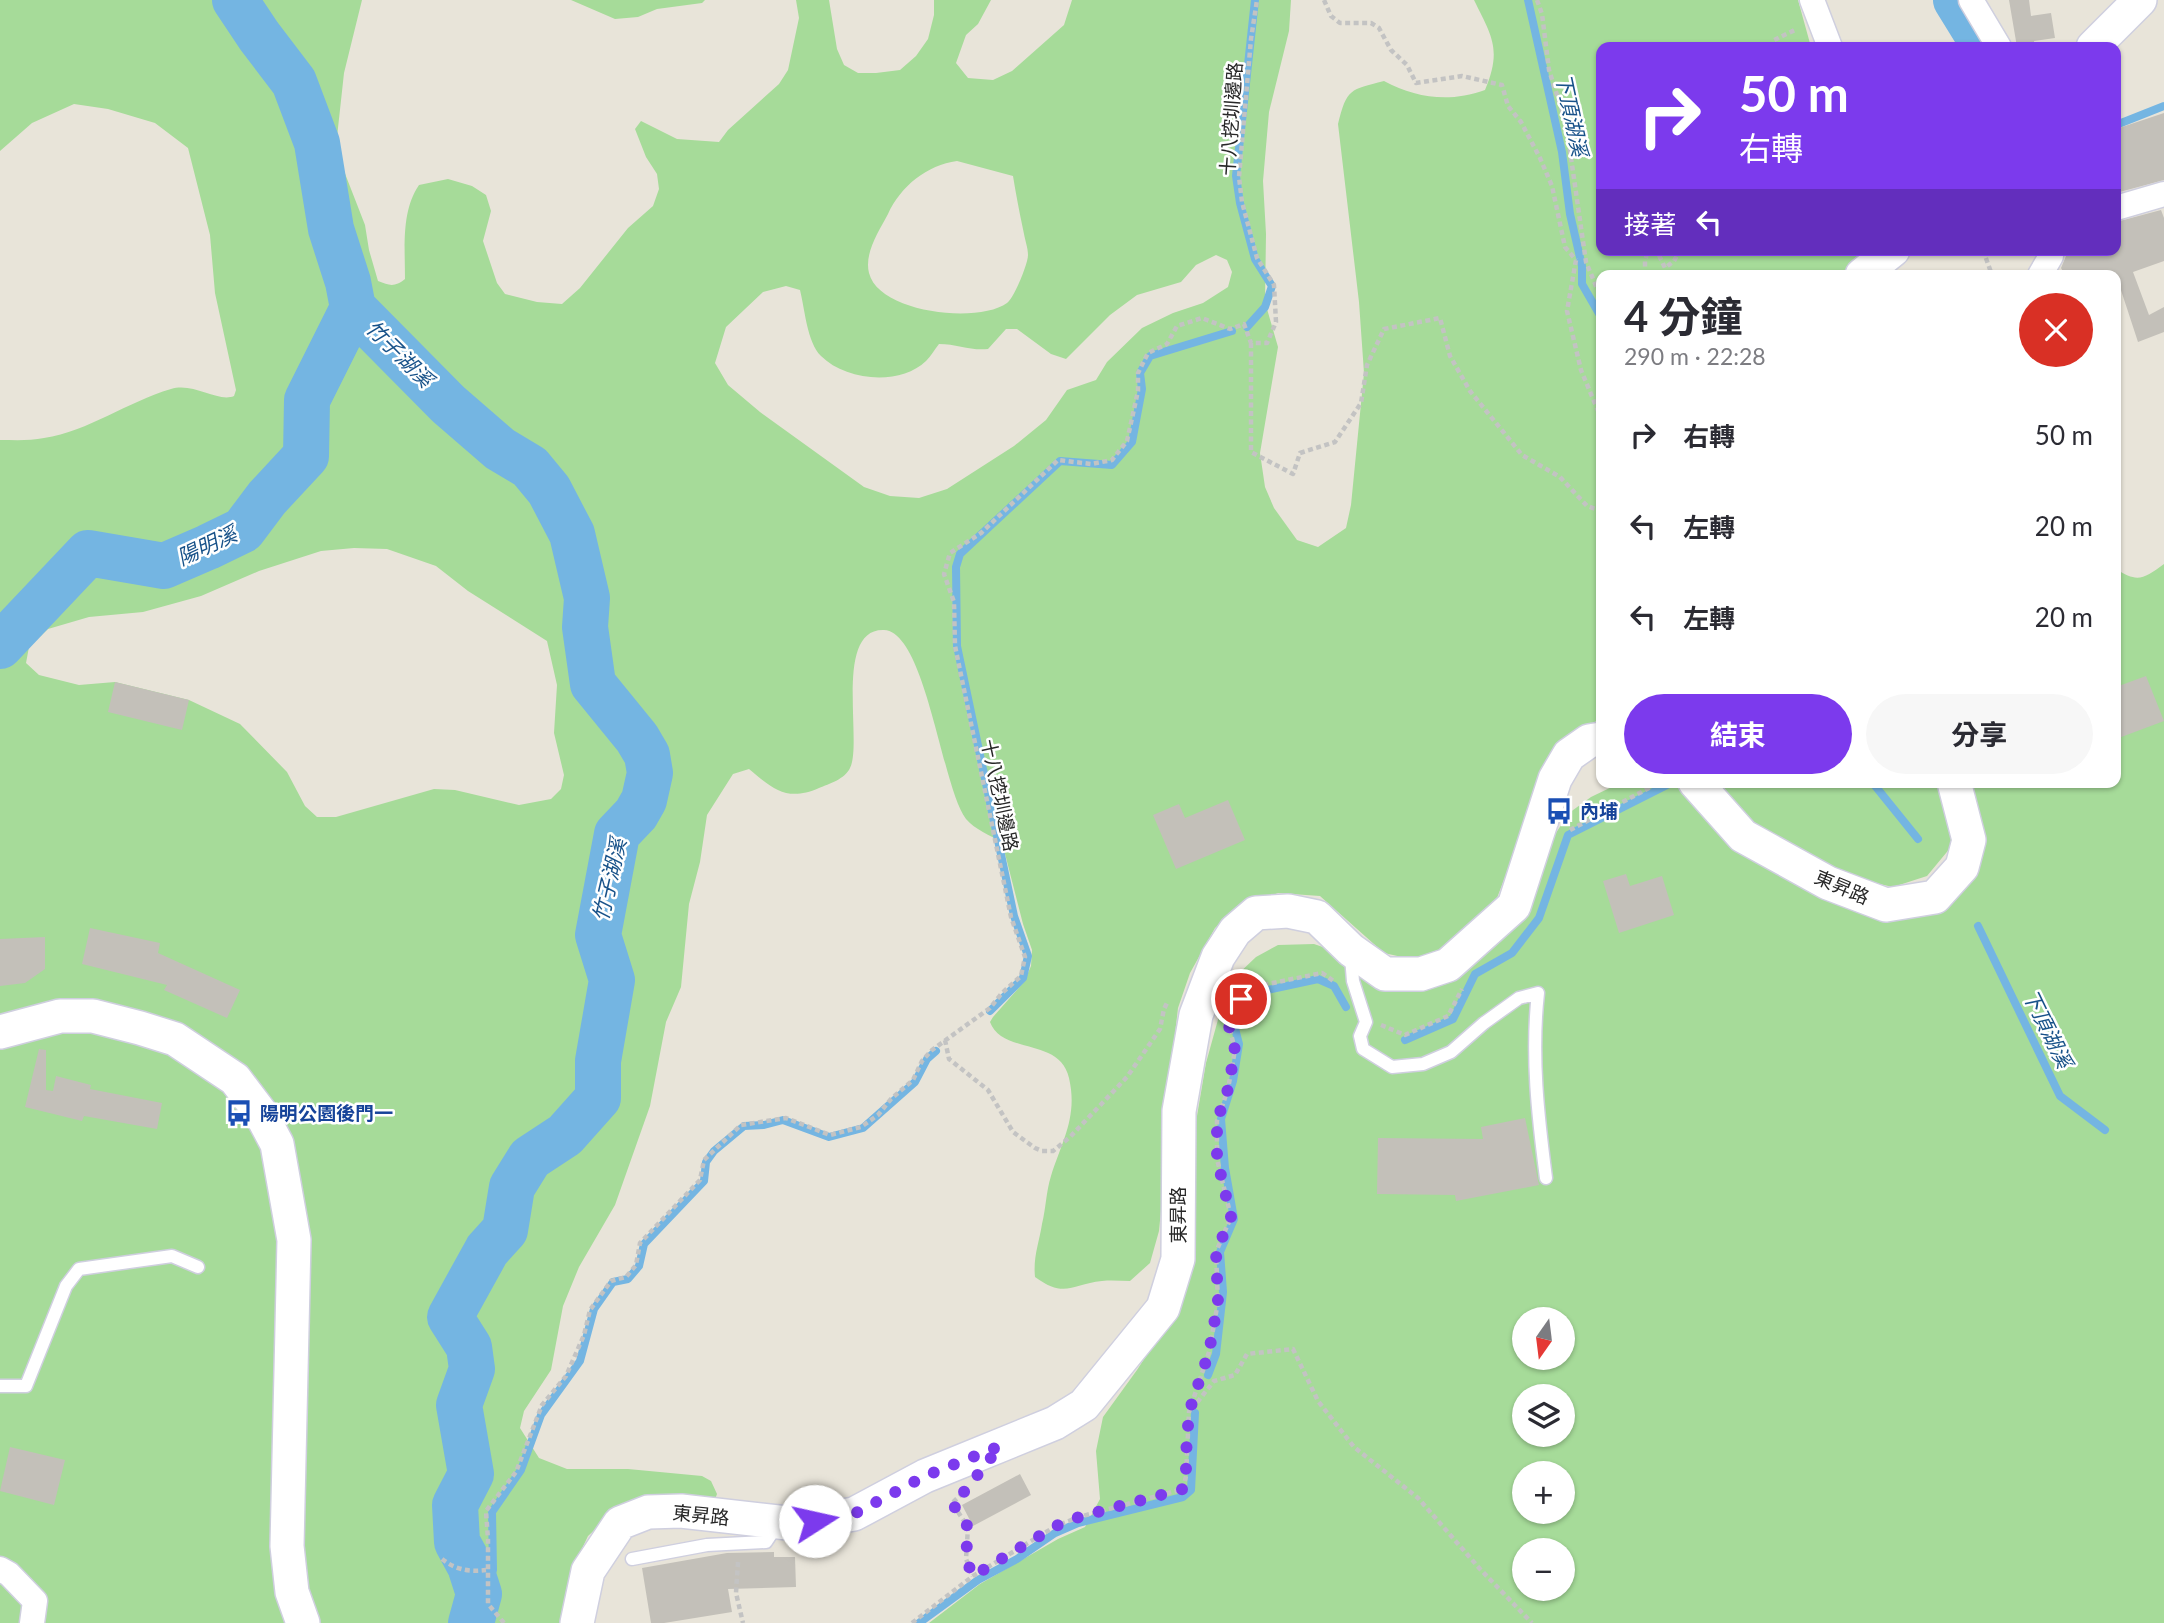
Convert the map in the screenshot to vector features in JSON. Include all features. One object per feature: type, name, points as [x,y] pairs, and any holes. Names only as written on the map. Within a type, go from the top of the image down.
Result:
[{"type":"street","points":[[1812,0],[1828,42]]},
{"type":"street","points":[[1971,0],[1996,42]]},
{"type":"street","points":[[2097,42],[2140,0]]},
{"type":"street","points":[[2121,207],[2164,194]]},
{"type":"street","points":[[1868,270],[1886,256]]},
{"type":"street","name":"東昇路","points":[[577,1623],[587,1571],[620,1523],[648,1511],[681,1511],[778,1524],[796,1524],[854,1514],[925,1476],[1055,1423],[1084,1405],[1163,1308],[1171,1283],[1178,1259],[1179,1111],[1196,1015],[1218,957],[1235,931],[1256,914],[1288,911],[1317,916],[1351,950],[1385,974],[1421,974],[1448,965],[1514,906],[1555,779],[1569,754],[1589,741],[1596,740]]},
{"type":"street","name":"東昇路","points":[[1700,788],[1743,836],[1828,883],[1886,905],[1935,897],[1962,867],[1969,840],[1956,788]]},
{"type":"street","points":[[0,1032],[60,1016],[93,1016],[175,1039],[235,1079],[260,1112],[277,1144],[295,1240],[287,1546],[292,1592],[303,1623]]},
{"type":"street","points":[[0,1569],[9,1574],[35,1601],[32,1623]]},
{"type":"lane","points":[[1351,950],[1353,981],[1366,1022],[1360,1036],[1363,1049],[1392,1067],[1423,1064],[1451,1052],[1484,1023],[1519,998],[1538,993],[1535,1045],[1538,1114],[1546,1178]]},
{"type":"lane","points":[[0,1386],[26,1386],[66,1286],[79,1269],[172,1256],[198,1267]]},
{"type":"lane","points":[[632,1559],[707,1545],[766,1542],[778,1524]]},
{"type":"path","name":"十八挖圳邊路","points":[[504,1623],[488,1604],[485,1511],[516,1472],[542,1405],[566,1376],[584,1335],[590,1310],[611,1281],[626,1277],[636,1265],[640,1243],[699,1180],[704,1160],[741,1125],[786,1118],[830,1135],[861,1126],[878,1115],[891,1099],[913,1080],[922,1061],[932,1049],[990,1008],[1021,976],[1025,957],[1011,917],[955,646],[954,602],[944,574],[950,553],[981,533],[1058,460],[1091,464],[1112,460],[1127,441],[1138,391],[1138,373],[1147,353],[1167,344],[1177,326],[1202,318],[1230,329],[1244,324],[1251,342],[1267,343],[1276,322],[1274,285],[1257,258],[1242,202],[1239,177],[1257,0]]},
{"type":"path","points":[[1324,0],[1331,16],[1340,23],[1371,23],[1379,28],[1391,50],[1407,65],[1416,83],[1462,76],[1502,85],[1508,106],[1521,122],[1552,186],[1566,247],[1576,260],[1586,262]]},
{"type":"path","points":[[1537,0],[1542,14],[1549,70],[1566,123],[1586,262],[1596,285]]},
{"type":"path","points":[[1659,256],[1665,268],[1677,256]]},
{"type":"path","points":[[1576,260],[1567,311],[1581,370],[1596,406]]},
{"type":"path","points":[[1591,272],[1596,276]]},
{"type":"path","points":[[1251,342],[1251,452],[1293,474],[1300,453],[1335,442],[1361,403],[1367,365],[1384,329],[1440,318],[1450,356],[1470,391],[1522,455],[1560,477],[1587,506],[1596,509]]},
{"type":"path","points":[[1563,836],[1649,788]]},
{"type":"path","points":[[912,1623],[973,1576],[1056,1526],[1079,1517],[1183,1489],[1189,1412],[1209,1352],[1218,1302],[1216,1252],[1231,1217],[1217,1159],[1217,1121],[1228,1089],[1235,1050],[1228,1022],[1229,1011],[1253,987],[1322,973],[1339,985],[1353,1006],[1365,1016],[1405,1035],[1448,1016],[1467,980]]},
{"type":"path","points":[[945,1040],[949,1059],[988,1090],[1013,1132],[1042,1152],[1053,1151],[1128,1077],[1160,1029],[1164,1009],[1170,998]]},
{"type":"path","points":[[1189,1412],[1214,1381],[1235,1375],[1247,1354],[1293,1349],[1318,1401],[1354,1447],[1418,1498],[1532,1623]]},
{"type":"path","points":[[965,1491],[952,1503],[968,1527],[966,1559],[973,1576]]},
{"type":"path","points":[[739,1543],[736,1593],[743,1623]]},
{"type":"path","points":[[442,1559],[454,1568],[486,1570]]},
{"type":"green space","points":[[0,0],[362,0],[344,73],[337,137],[344,171],[365,225],[378,281],[392,285],[405,279],[405,230],[413,195],[419,185],[448,179],[472,186],[486,195],[491,211],[483,241],[497,283],[505,294],[537,302],[562,304],[580,288],[628,228],[653,206],[659,189],[657,174],[646,157],[635,129],[641,121],[677,139],[719,142],[728,130],[779,84],[788,70],[799,18],[796,0],[829,0],[837,49],[844,65],[858,73],[876,73],[900,70],[916,56],[928,39],[934,15],[934,0],[991,0],[978,24],[966,35],[956,63],[968,78],[993,80],[1012,71],[1064,25],[1072,0],[1291,0],[1289,31],[1269,112],[1263,181],[1266,234],[1265,302],[1278,347],[1260,453],[1265,487],[1274,508],[1297,540],[1318,547],[1346,528],[1351,505],[1364,373],[1359,302],[1338,124],[1341,112],[1352,92],[1384,81],[1433,97],[1459,96],[1485,90],[1493,64],[1493,44],[1474,0],[1798,0],[1810,42],[1596,42],[1596,256],[1859,256],[1848,270],[1596,270],[1596,721],[1571,733],[1554,749],[1497,898],[1465,939],[1442,952],[1411,959],[1384,953],[1320,896],[1278,893],[1235,910],[1215,928],[1190,973],[1178,1008],[1166,1113],[1166,1157],[1159,1231],[1150,1263],[1130,1281],[1102,1281],[1061,1289],[1045,1284],[1035,1277],[1049,1182],[1070,1117],[1072,1105],[1069,1078],[1064,1065],[1055,1057],[1006,1039],[996,1032],[990,1022],[1024,982],[1031,966],[1032,950],[1002,842],[969,823],[957,802],[922,683],[911,656],[899,637],[884,630],[868,634],[859,647],[854,666],[853,755],[848,772],[832,783],[798,794],[773,787],[749,769],[733,774],[707,815],[700,862],[689,904],[681,987],[666,1022],[650,1106],[615,1205],[579,1267],[563,1306],[551,1370],[524,1411],[520,1428],[539,1458],[567,1469],[628,1469],[702,1476],[711,1481],[717,1494],[714,1502],[616,1510],[588,1536],[570,1574],[560,1623],[0,1623],[0,440],[33,440],[61,434],[171,389],[188,388],[221,397],[234,396],[236,390],[215,293],[210,235],[188,148],[155,123],[108,109],[74,104],[32,123],[0,151]],"holes":[[[957,161],[1013,176],[1028,252],[1017,288],[1007,303],[975,313],[931,311],[909,306],[891,298],[877,287],[869,273],[868,265],[873,242],[893,204],[916,178],[935,167]],[[1216,255],[1227,260],[1232,272],[1228,287],[1203,303],[1173,313],[1142,328],[1107,362],[1096,380],[1067,390],[1046,420],[1014,446],[947,489],[919,498],[890,496],[864,487],[760,412],[728,385],[715,363],[726,327],[763,292],[786,286],[800,290],[816,350],[832,364],[858,375],[888,377],[902,374],[926,361],[939,344],[988,349],[1006,329],[1017,329],[1051,354],[1066,359],[1110,315],[1137,295],[1181,282],[1196,265]],[[387,549],[436,566],[468,591],[547,641],[557,685],[554,733],[564,775],[561,789],[551,799],[519,805],[455,790],[434,789],[336,817],[317,817],[305,806],[287,772],[240,724],[189,700],[115,682],[79,685],[39,675],[26,663],[29,647],[48,629],[89,617],[143,612],[201,596],[259,571],[321,551]]]},
{"type":"green space","points":[[571,0],[705,0],[702,3],[657,9],[638,17],[615,19]]},
{"type":"green space","points":[[2164,564],[2164,1623],[929,1623],[980,1584],[1058,1539],[1085,1527],[1100,1499],[1096,1451],[1103,1417],[1172,1316],[1206,1063],[1224,998],[1236,976],[1256,957],[1278,945],[1314,944],[1340,953],[1398,989],[1414,991],[1433,984],[1548,845],[1569,813],[1591,797],[1610,788],[1693,788],[1762,856],[1942,903],[1961,788],[2121,788],[2121,572],[2135,578]]},
{"type":"green space","points":[[1718,788],[1944,788],[1951,827],[1951,847],[1927,876],[1893,887],[1816,870],[1759,834]]},
{"type":"building","points":[[2009,0],[2029,0],[2031,16],[2051,13],[2055,38],[2016,42]]},
{"type":"building","points":[[2164,113],[2164,180],[2121,192],[2121,127]]},
{"type":"building","points":[[2161,210],[2164,218],[2164,261],[2133,272],[2149,315],[2164,307],[2164,332],[2138,342],[2121,290],[2121,270],[2061,268],[2066,256],[2121,256],[2121,221]]},
{"type":"building","points":[[2146,676],[2164,721],[2121,737],[2121,685]]},
{"type":"building","points":[[115,682],[189,700],[182,730],[108,712]]},
{"type":"building","points":[[1228,800],[1245,840],[1176,869],[1153,815],[1179,804],[1185,818]]},
{"type":"building","points":[[1626,874],[1630,886],[1662,876],[1674,915],[1619,933],[1603,881]]},
{"type":"building","points":[[90,928],[160,943],[158,953],[240,990],[227,1018],[164,990],[167,985],[82,964]]},
{"type":"building","points":[[45,937],[45,969],[25,983],[0,986],[0,939]]},
{"type":"building","points":[[39,1049],[46,1050],[46,1090],[53,1091],[56,1076],[91,1085],[90,1089],[162,1103],[157,1129],[84,1116],[82,1121],[25,1107]]},
{"type":"building","points":[[1525,1118],[1539,1185],[1456,1201],[1455,1195],[1377,1194],[1378,1138],[1483,1139],[1481,1127]]},
{"type":"building","points":[[10,1447],[65,1460],[54,1505],[0,1491]]},
{"type":"building","points":[[1020,1474],[1031,1495],[973,1526],[962,1505]]},
{"type":"building","points":[[774,1552],[774,1557],[795,1557],[796,1587],[728,1589],[732,1612],[651,1623],[642,1568],[727,1553]]},
{"type":"waterway","name":"竹子湖溪","points":[[235,0],[294,82],[317,143],[331,229],[348,282],[353,308],[448,404],[500,449],[530,467],[549,490],[572,534],[587,598],[585,627],[593,684],[637,738],[647,755],[650,773],[644,800],[636,814],[617,834],[598,935],[612,980],[598,1061],[598,1098],[565,1135],[530,1158],[512,1187],[505,1230],[487,1250],[450,1317],[469,1347],[472,1369],[459,1405],[471,1474],[455,1505],[457,1542],[470,1566],[479,1594],[471,1623]]},
{"type":"waterway","points":[[1247,327],[1265,307],[1272,286],[1255,259],[1240,203],[1236,176],[1255,0]]},
{"type":"waterway","name":"下頂湖溪","points":[[1528,0],[1562,152],[1570,214],[1582,266],[1582,284],[1596,308]]},
{"type":"waterway","points":[[1956,0],[1982,42]]},
{"type":"waterway","points":[[2121,123],[2164,106]]},
{"type":"waterway","name":"陽明溪","points":[[0,646],[88,553],[164,566],[243,530],[267,498],[306,456],[307,400],[353,308]]},
{"type":"waterway","points":[[990,1011],[1023,978],[1028,956],[1014,916],[957,646],[956,567],[960,554],[1060,461],[1112,465],[1132,442],[1142,389],[1140,373],[1150,356],[1232,331]]},
{"type":"waterway","points":[[1405,1040],[1453,1019],[1475,974],[1512,953],[1539,918],[1568,835],[1661,788]]},
{"type":"waterway","name":"下頂湖溪","points":[[1877,788],[1918,839]]},
{"type":"waterway","name":"下頂湖溪","points":[[1978,926],[2060,1096],[2105,1130]]},
{"type":"waterway","points":[[1208,1375],[1216,1354],[1223,1292],[1220,1252],[1234,1219],[1225,1168],[1221,1119],[1233,1081],[1239,1044],[1231,1013],[1254,993],[1318,979],[1334,986],[1346,1007]]},
{"type":"waterway","points":[[479,1594],[488,1584],[493,1570],[492,1512],[521,1470],[541,1415],[580,1361],[594,1309],[613,1282],[628,1279],[639,1266],[644,1244],[704,1181],[706,1162],[714,1151],[744,1126],[783,1120],[829,1137],[863,1128],[915,1082],[927,1059],[936,1051]]},
{"type":"waterway","points":[[919,1623],[978,1580],[1017,1559],[1055,1533],[1078,1523],[1183,1497],[1191,1490],[1195,1413]]},
{"type":"place","name":"內埔","points":[[1559,811]]},
{"type":"place","name":"陽明公園後門一","points":[[239,1113]]},
{"type":"route","points":[[815,1521],[854,1514],[925,1476],[1000,1446],[965,1491],[952,1503],[968,1527],[966,1559],[973,1576],[1056,1526],[1079,1517],[1183,1489],[1189,1412],[1209,1352],[1218,1302],[1216,1252],[1231,1217],[1217,1159],[1217,1121],[1228,1089],[1235,1050],[1228,1022],[1229,1011],[1241,999]]}]
